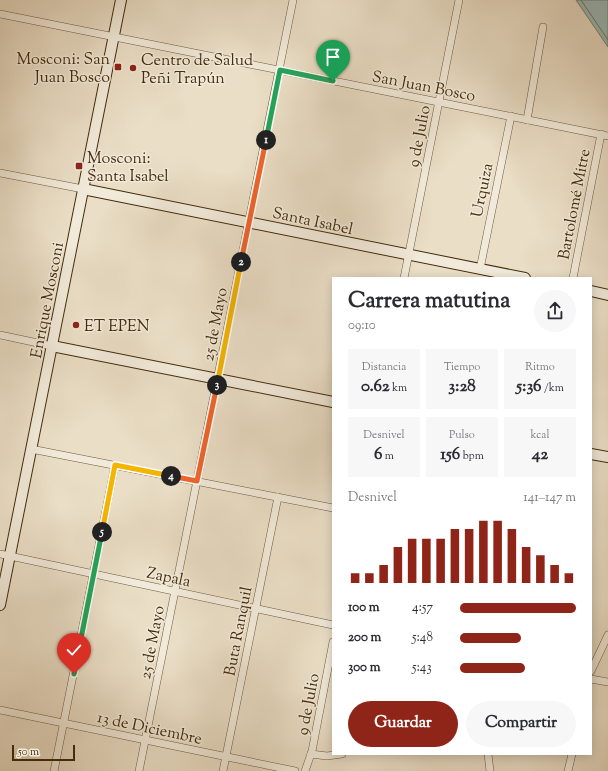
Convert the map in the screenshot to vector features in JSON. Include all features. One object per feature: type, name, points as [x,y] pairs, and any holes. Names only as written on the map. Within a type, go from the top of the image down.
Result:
[{"type":"main road","name":"Enrique Mosconi","points":[[0,605],[5,555],[31,449],[121,0]]},
{"type":"main road","name":"Santa Isabel","points":[[83,189],[480,269],[492,275],[514,277]]},
{"type":"main road","points":[[592,291],[608,295]]},
{"type":"main road","points":[[52,346],[332,402]]},
{"type":"main road","points":[[592,454],[608,457]]},
{"type":"street","name":"25 de Mayo","points":[[139,771],[293,0]]},
{"type":"street","name":"9 de Julio","points":[[404,277],[459,0]]},
{"type":"street","name":"San Juan Bosco","points":[[0,14],[605,135]]},
{"type":"street","points":[[527,120],[543,27]]},
{"type":"street","name":"Urquiza","points":[[480,269],[511,116]]},
{"type":"street","name":"Bartolomé Mitre","points":[[573,277],[605,135]]},
{"type":"street","name":"Santa Isabel","points":[[0,173],[83,189]]},
{"type":"street","points":[[0,335],[52,346]]},
{"type":"street","points":[[31,449],[332,508]]},
{"type":"street","points":[[54,771],[115,465]]},
{"type":"street","name":"Buta Ranquil","points":[[223,771],[278,497]]},
{"type":"street","name":"Zapala","points":[[5,555],[332,624]]},
{"type":"street","points":[[592,668],[608,635]]},
{"type":"street","name":"9 de Julio","points":[[305,771],[311,754],[332,647]]},
{"type":"street","points":[[592,679],[608,682]]},
{"type":"street","name":"13 de Diciembre","points":[[0,710],[295,771]]},
{"type":"street","points":[[311,754],[326,756],[334,755]]},
{"type":"street","points":[[488,755],[490,771]]},
{"type":"street","points":[[568,771],[572,755]]},
{"type":"water","points":[[576,0],[608,0],[608,47]]},
{"type":"place","name":"Mosconi: San Juan Bosco","points":[[118,67]]},
{"type":"place","name":"Centro de Salud Peñi Trapún","points":[[133,68]]},
{"type":"place","name":"Mosconi: Santa Isabel","points":[[79,166]]},
{"type":"place","name":"ET EPEN","points":[[76,325]]},
{"type":"route","points":[[74,674],[115,465],[197,481],[280,70],[333,81]]}]
